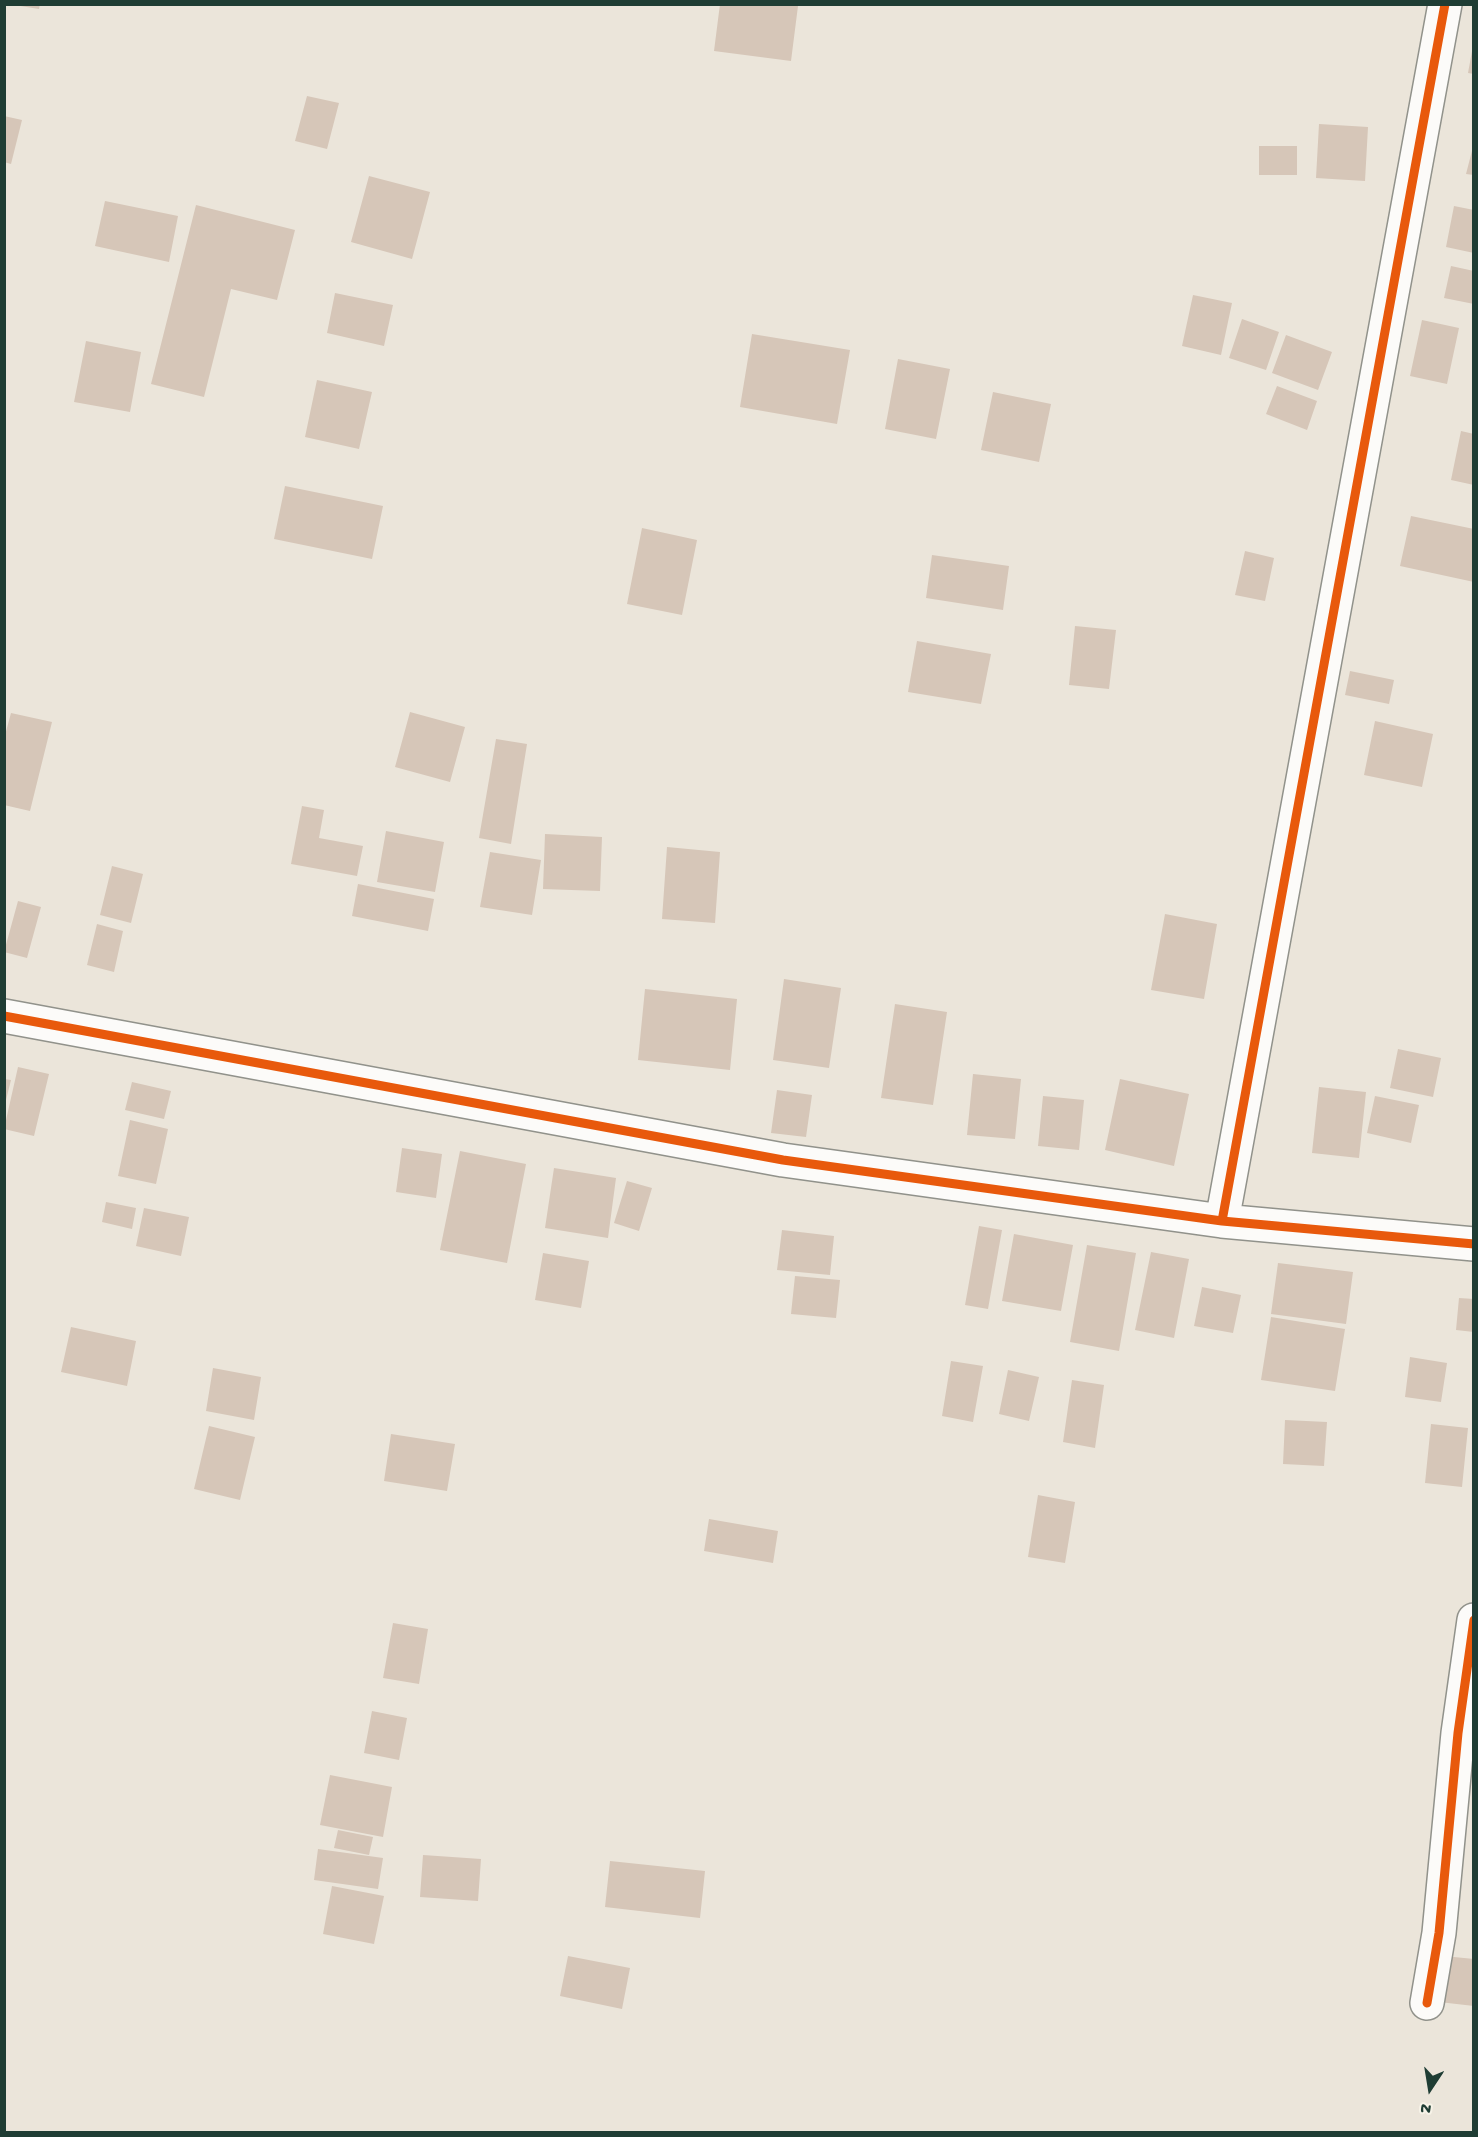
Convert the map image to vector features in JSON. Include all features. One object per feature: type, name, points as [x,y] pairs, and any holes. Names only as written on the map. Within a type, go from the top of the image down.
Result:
[{"type":"street","points":[[1222,1221],[1446,4]]},
{"type":"street","points":[[4,1017],[783,1160],[1222,1221],[1473,1244]]},
{"type":"street","points":[[1427,2003],[1439,1933],[1458,1733],[1473,1620]]},
{"type":"building","points":[[8,4],[40,4],[39,9]]},
{"type":"building","points":[[720,4],[798,6],[791,61],[714,51]]},
{"type":"building","points":[[1472,51],[1474,51],[1474,74],[1468,73]]},
{"type":"building","points":[[307,96],[339,103],[327,149],[295,141]]},
{"type":"building","points":[[4,116],[22,120],[11,164],[4,162]]},
{"type":"building","points":[[1319,124],[1368,127],[1365,181],[1316,178]]},
{"type":"building","points":[[1474,143],[1474,175],[1466,174]]},
{"type":"building","points":[[1259,146],[1297,146],[1297,175],[1259,175]]},
{"type":"building","points":[[369,176],[430,192],[412,259],[351,242]]},
{"type":"building","points":[[105,201],[178,216],[169,262],[95,246]]},
{"type":"building","points":[[196,205],[295,230],[277,300],[231,289],[204,397],[151,384]]},
{"type":"building","points":[[1454,206],[1474,210],[1474,253],[1446,247]]},
{"type":"building","points":[[1451,266],[1474,271],[1474,304],[1444,298]]},
{"type":"building","points":[[335,293],[393,305],[384,346],[327,333]]},
{"type":"building","points":[[1193,295],[1232,303],[1221,355],[1182,346]]},
{"type":"building","points":[[1242,319],[1279,332],[1266,370],[1229,358]]},
{"type":"building","points":[[1422,320],[1459,328],[1447,384],[1410,376]]},
{"type":"building","points":[[752,334],[850,350],[837,424],[740,407]]},
{"type":"building","points":[[1286,335],[1332,352],[1318,390],[1272,373]]},
{"type":"building","points":[[86,341],[141,352],[130,412],[74,402]]},
{"type":"building","points":[[898,359],[950,369],[936,439],[885,429]]},
{"type":"building","points":[[317,380],[372,392],[359,449],[305,437]]},
{"type":"building","points":[[1277,386],[1317,401],[1307,430],[1266,414]]},
{"type":"building","points":[[993,392],[1051,404],[1039,462],[981,450]]},
{"type":"building","points":[[1461,431],[1474,434],[1474,485],[1451,480]]},
{"type":"building","points":[[285,486],[383,506],[372,559],[274,539]]},
{"type":"building","points":[[1411,516],[1474,529],[1474,582],[1400,566]]},
{"type":"building","points":[[642,528],[697,540],[682,615],[627,604]]},
{"type":"building","points":[[1245,551],[1274,558],[1265,601],[1235,595]]},
{"type":"building","points":[[932,555],[1009,566],[1003,610],[926,598]]},
{"type":"building","points":[[1075,626],[1116,630],[1109,689],[1069,685]]},
{"type":"building","points":[[917,641],[991,654],[981,704],[908,692]]},
{"type":"building","points":[[1350,671],[1394,680],[1389,704],[1345,695]]},
{"type":"building","points":[[410,712],[465,727],[450,782],[395,767]]},
{"type":"building","points":[[11,713],[52,722],[30,811],[4,805],[4,739]]},
{"type":"building","points":[[1375,721],[1433,734],[1422,787],[1364,775]]},
{"type":"building","points":[[496,739],[527,744],[511,844],[479,838]]},
{"type":"building","points":[[302,806],[324,810],[319,838],[363,846],[357,876],[291,864]]},
{"type":"building","points":[[386,831],[444,842],[435,892],[377,882]]},
{"type":"building","points":[[545,834],[602,837],[600,891],[543,889]]},
{"type":"building","points":[[667,847],[720,852],[715,923],[662,919]]},
{"type":"building","points":[[490,852],[541,860],[532,915],[480,907]]},
{"type":"building","points":[[112,866],[143,874],[131,923],[100,915]]},
{"type":"building","points":[[358,884],[434,899],[428,931],[352,916]]},
{"type":"building","points":[[18,901],[41,907],[27,958],[4,952]]},
{"type":"building","points":[[1165,914],[1217,924],[1204,999],[1151,990]]},
{"type":"building","points":[[97,924],[123,931],[114,972],[87,965]]},
{"type":"building","points":[[784,979],[841,988],[829,1068],[773,1060]]},
{"type":"building","points":[[645,989],[737,999],[730,1070],[638,1060]]},
{"type":"building","points":[[895,1004],[947,1012],[933,1105],[881,1098]]},
{"type":"building","points":[[1398,1049],[1441,1058],[1433,1097],[1390,1088]]},
{"type":"building","points":[[18,1067],[49,1074],[34,1136],[4,1129]]},
{"type":"building","points":[[973,1074],[1021,1079],[1015,1139],[967,1135]]},
{"type":"building","points":[[4,1079],[11,1080],[5,1104],[4,1104]]},
{"type":"building","points":[[1120,1079],[1189,1094],[1174,1166],[1105,1150]]},
{"type":"building","points":[[132,1082],[171,1091],[164,1119],[125,1110]]},
{"type":"building","points":[[1319,1087],[1366,1092],[1359,1158],[1312,1153]]},
{"type":"building","points":[[777,1090],[812,1095],[806,1137],[771,1133]]},
{"type":"building","points":[[1043,1096],[1084,1100],[1079,1150],[1038,1146]]},
{"type":"building","points":[[1375,1096],[1419,1105],[1411,1143],[1367,1133]]},
{"type":"building","points":[[130,1120],[168,1129],[156,1184],[118,1176]]},
{"type":"building","points":[[402,1148],[442,1154],[436,1198],[396,1192]]},
{"type":"building","points":[[460,1151],[526,1164],[507,1263],[440,1250]]},
{"type":"building","points":[[554,1168],[616,1178],[608,1238],[545,1228]]},
{"type":"building","points":[[627,1181],[652,1188],[639,1231],[614,1223]]},
{"type":"building","points":[[106,1202],[136,1208],[132,1229],[102,1222]]},
{"type":"building","points":[[144,1208],[189,1217],[181,1256],[136,1246]]},
{"type":"building","points":[[979,1226],[1002,1230],[988,1309],[965,1305]]},
{"type":"building","points":[[782,1230],[834,1236],[830,1275],[777,1270]]},
{"type":"building","points":[[1014,1234],[1073,1245],[1061,1311],[1002,1301]]},
{"type":"building","points":[[1087,1245],[1136,1253],[1119,1351],[1070,1342]]},
{"type":"building","points":[[1151,1252],[1189,1259],[1174,1338],[1135,1330]]},
{"type":"building","points":[[543,1253],[589,1261],[581,1308],[535,1300]]},
{"type":"building","points":[[1278,1263],[1353,1272],[1346,1324],[1271,1314]]},
{"type":"building","points":[[795,1276],[840,1280],[836,1318],[791,1314]]},
{"type":"building","points":[[1202,1287],[1241,1295],[1233,1333],[1194,1326]]},
{"type":"building","points":[[1459,1298],[1474,1299],[1474,1332],[1456,1330]]},
{"type":"building","points":[[1271,1317],[1345,1329],[1335,1391],[1261,1380]]},
{"type":"building","points":[[71,1327],[136,1341],[127,1386],[61,1372]]},
{"type":"building","points":[[1410,1357],[1447,1363],[1441,1402],[1405,1397]]},
{"type":"building","points":[[951,1361],[983,1366],[973,1422],[942,1416]]},
{"type":"building","points":[[213,1368],[261,1377],[254,1420],[206,1411]]},
{"type":"building","points":[[1008,1370],[1039,1377],[1029,1421],[999,1414]]},
{"type":"building","points":[[1072,1380],[1104,1385],[1095,1448],[1063,1442]]},
{"type":"building","points":[[1285,1420],[1327,1422],[1324,1466],[1283,1464]]},
{"type":"building","points":[[1431,1424],[1468,1428],[1462,1487],[1425,1483]]},
{"type":"building","points":[[209,1426],[255,1437],[240,1500],[194,1489]]},
{"type":"building","points":[[391,1434],[455,1444],[447,1491],[384,1481]]},
{"type":"building","points":[[1038,1495],[1075,1502],[1065,1563],[1028,1557]]},
{"type":"building","points":[[709,1519],[778,1531],[773,1563],[704,1551]]},
{"type":"building","points":[[393,1623],[428,1629],[419,1684],[383,1678]]},
{"type":"building","points":[[372,1711],[407,1718],[399,1760],[364,1753]]},
{"type":"building","points":[[330,1775],[392,1787],[383,1837],[320,1825]]},
{"type":"building","points":[[338,1830],[373,1837],[369,1855],[334,1848]]},
{"type":"building","points":[[318,1849],[383,1858],[378,1889],[314,1880]]},
{"type":"building","points":[[423,1855],[481,1859],[478,1901],[420,1897]]},
{"type":"building","points":[[610,1861],[705,1871],[700,1918],[605,1907]]},
{"type":"building","points":[[332,1886],[384,1896],[374,1944],[323,1934]]},
{"type":"building","points":[[568,1956],[630,1968],[622,2009],[560,1996]]},
{"type":"building","points":[[1444,1956],[1474,1959],[1474,2006],[1439,2002]]},
{"type":"cycle path","points":[[1222,1221],[1445,4]]},
{"type":"cycle path","points":[[4,1016],[783,1160],[1222,1221],[1474,1244]]},
{"type":"cycle path","points":[[1427,2003],[1439,1933],[1458,1733],[1474,1620]]}]
